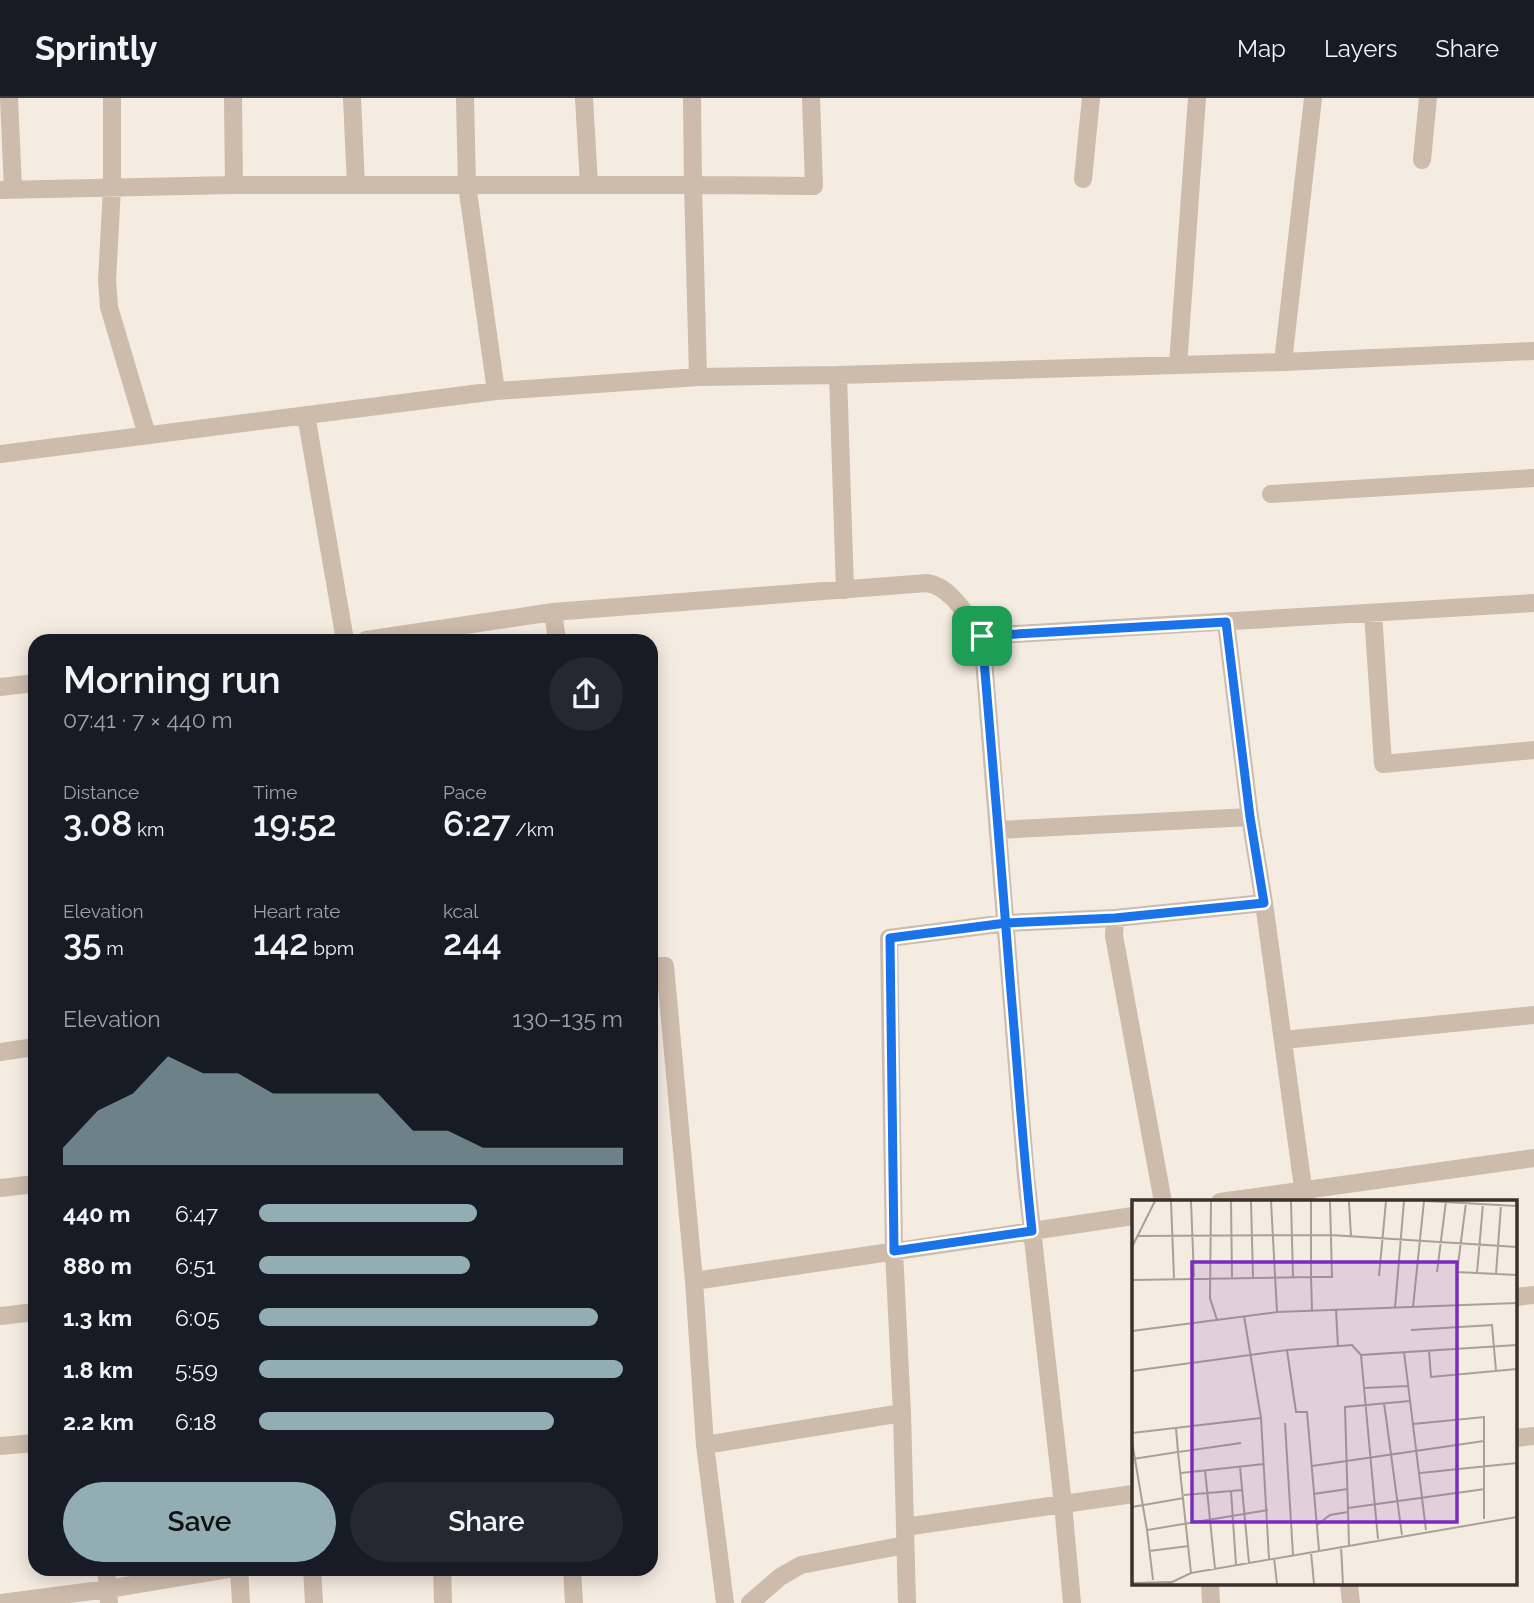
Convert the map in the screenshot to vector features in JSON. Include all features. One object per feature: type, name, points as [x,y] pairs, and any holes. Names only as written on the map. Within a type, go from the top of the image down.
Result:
[{"type":"street","points":[[9,98],[7,189],[234,185],[814,186],[811,98]]},
{"type":"street","points":[[113,98],[107,280],[109,307],[148,435]]},
{"type":"street","points":[[233,98],[234,185]]},
{"type":"street","points":[[352,98],[356,185]]},
{"type":"street","points":[[465,98],[467,185],[496,391]]},
{"type":"street","points":[[584,98],[589,185]]},
{"type":"street","points":[[692,98],[698,377]]},
{"type":"street","points":[[1083,179],[1091,98]]},
{"type":"street","points":[[1178,365],[1197,98]]},
{"type":"street","points":[[1283,362],[1313,98]]},
{"type":"street","points":[[1422,160],[1428,98]]},
{"type":"street","points":[[0,454],[496,391],[698,377],[1283,362],[1534,351]]},
{"type":"street","points":[[838,375],[845,590]]},
{"type":"street","points":[[306,415],[344,634]]},
{"type":"street","points":[[1271,494],[1534,478]]},
{"type":"street","points":[[406,634],[553,612],[927,583],[946,591],[982,636],[1026,1177],[1072,1603]]},
{"type":"street","points":[[982,636],[1534,603]]},
{"type":"street","points":[[553,612],[556,634]]},
{"type":"street","points":[[1373,613],[1383,764],[1534,750]]},
{"type":"street","points":[[1226,622],[1250,817],[1304,1196]]},
{"type":"street","points":[[0,687],[28,683]]},
{"type":"street","points":[[998,830],[1250,817]]},
{"type":"street","points":[[906,1603],[902,1413],[894,1251],[890,938],[1006,923],[1115,918],[1264,903]]},
{"type":"street","points":[[1115,918],[1114,936],[1163,1200]]},
{"type":"street","points":[[658,966],[665,966],[694,1281],[705,1445],[724,1603]]},
{"type":"street","points":[[1283,1040],[1534,1015]]},
{"type":"street","points":[[0,1052],[28,1049]]},
{"type":"street","points":[[1248,1200],[1304,1196],[1534,1158]]},
{"type":"street","points":[[0,1188],[28,1185]]},
{"type":"street","points":[[694,1281],[1132,1216]]},
{"type":"street","points":[[1516,1297],[1534,1295]]},
{"type":"street","points":[[0,1316],[28,1313]]},
{"type":"street","points":[[705,1445],[902,1413]]},
{"type":"street","points":[[1516,1438],[1534,1436]]},
{"type":"street","points":[[0,1446],[28,1444]]},
{"type":"street","points":[[750,1603],[780,1577],[801,1565],[905,1536],[1063,1504],[1132,1493]]},
{"type":"street","points":[[107,1576],[109,1596]]},
{"type":"street","points":[[0,1603],[109,1596],[200,1576]]},
{"type":"street","points":[[238,1576],[241,1603]]},
{"type":"street","points":[[312,1576],[314,1603]]},
{"type":"street","points":[[442,1576],[443,1603]]},
{"type":"street","points":[[572,1576],[574,1603]]},
{"type":"route","points":[[982,636],[1006,923],[1026,1177],[1032,1231],[894,1251],[890,938],[1006,923],[1115,918],[1264,903],[1250,817],[1226,622],[982,636]]}]
